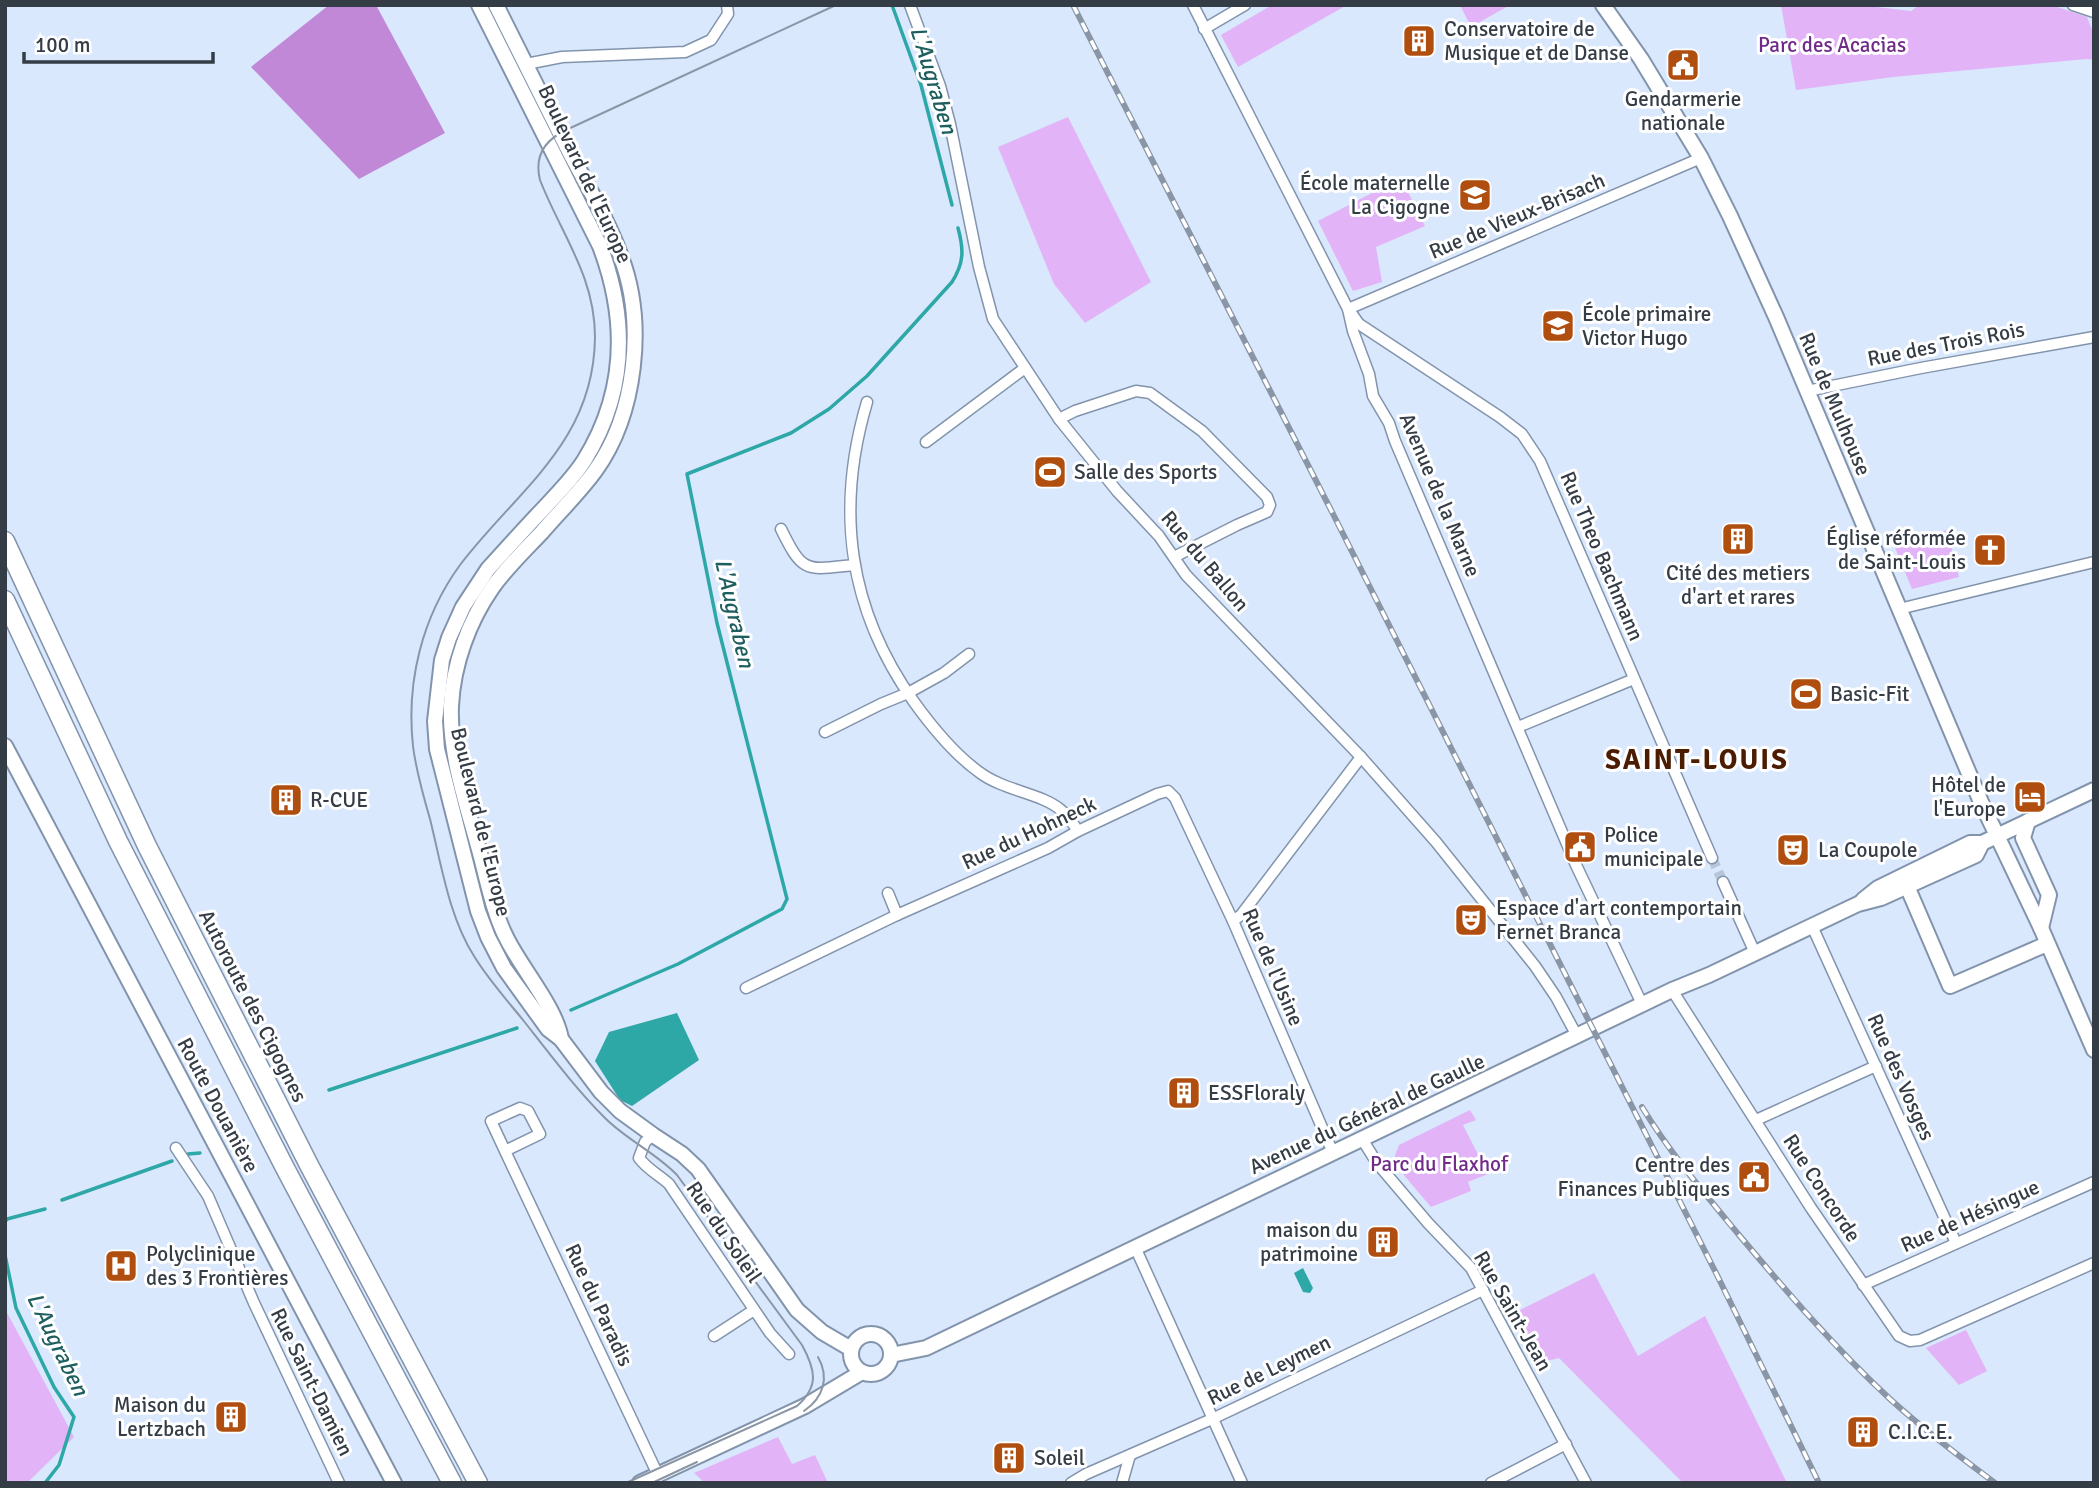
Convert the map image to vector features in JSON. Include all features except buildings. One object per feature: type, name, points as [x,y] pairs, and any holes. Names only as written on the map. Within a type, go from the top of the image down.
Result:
[{"type":"highway","name":"Autoroute des Cigognes","points":[[5,541],[147,846],[310,1167],[478,1483]]},
{"type":"highway","points":[[5,600],[9,614],[137,878],[285,1168],[452,1483]]},
{"type":"main road","name":"Boulevard de l'Europe","points":[[479,5],[600,246],[611,273],[618,305],[620,338],[618,371],[610,402],[584,461],[488,569],[463,607],[442,660],[436,710],[437,749],[478,911],[504,968],[548,1029],[561,1039],[601,1092],[620,1111],[682,1154],[698,1169],[797,1310],[822,1332],[851,1349]]},
{"type":"main road","name":"Boulevard de l'Europe","points":[[496,5],[613,237],[629,284],[635,323],[634,361],[625,404],[611,442],[595,471],[493,586],[477,612],[456,671],[451,704],[452,741],[495,907],[505,936],[518,960],[559,1025],[561,1039]]},
{"type":"main road","name":"Rue de Mulhouse","points":[[1603,5],[1641,59],[1701,158],[1766,294],[1981,802],[2041,928],[2094,1051]]},
{"type":"main road","name":"Route Douanière","points":[[5,746],[394,1483]]},
{"type":"main road","name":"Avenue du Général de Gaulle","points":[[1858,904],[1892,880],[1969,843],[1982,843],[1998,836],[2094,790]]},
{"type":"main road","points":[[2028,821],[2023,838],[2049,895],[2041,928]]},
{"type":"main road","name":"Avenue du Général de Gaulle","points":[[891,1354],[926,1348],[1672,990],[1858,904],[1881,898],[1976,855],[1982,843]]},
{"type":"main road","points":[[1907,886],[1950,986],[2048,944]]},
{"type":"main road","points":[[873,1335],[884,1339],[891,1354],[890,1361],[881,1371],[869,1374],[854,1365],[850,1354],[858,1339],[873,1335]]},
{"type":"main road","points":[[640,1483],[822,1398],[862,1372]]},
{"type":"street","points":[[526,64],[562,57],[685,52],[712,40],[728,14],[727,5]]},
{"type":"street","name":"Rue du Ballon","points":[[910,5],[940,86],[979,267],[993,319],[1059,419],[1117,491],[1159,536],[1199,590],[1361,757],[1436,842],[1535,966],[1577,1036]]},
{"type":"street","name":"Avenue de la Marne","points":[[1193,5],[1348,309],[1369,374],[1373,396],[1389,423],[1576,865],[1643,1006]]},
{"type":"street","points":[[1204,29],[1245,5]]},
{"type":"street","points":[[2073,5],[2094,12]]},
{"type":"street","name":"Rue de Vieux-Brisach","points":[[1348,309],[1701,158]]},
{"type":"street","name":"Rue Theo Bachmann","points":[[1348,309],[1359,324],[1522,434],[1540,461],[1712,859]]},
{"type":"street","points":[[1361,351],[1374,334]]},
{"type":"street","name":"Rue des Trois Rois","points":[[1807,391],[2094,337]]},
{"type":"street","points":[[926,442],[1025,368]]},
{"type":"street","points":[[1059,419],[1136,391],[1150,393],[1202,431],[1267,497],[1270,505],[1267,512],[1174,557]]},
{"type":"street","points":[[867,402],[858,435],[851,485],[850,524],[854,565],[865,608],[880,647],[908,694],[944,739],[978,771],[1001,785],[1052,804],[1062,810],[1078,831]]},
{"type":"street","points":[[780,529],[794,555],[808,567],[854,565]]},
{"type":"street","points":[[1899,609],[2094,562]]},
{"type":"street","points":[[825,732],[881,704],[908,694],[944,673],[969,654]]},
{"type":"street","points":[[1518,727],[1634,679]]},
{"type":"street","points":[[1233,921],[1241,915],[1361,757]]},
{"type":"street","name":"Rue du Hohneck","points":[[746,988],[897,915],[1048,848],[1163,791],[1175,798]]},
{"type":"street","name":"Rue de l'Usine","points":[[1175,798],[1233,921],[1333,1153]]},
{"type":"street","points":[[1723,882],[1755,953]]},
{"type":"street","points":[[888,893],[897,915]]},
{"type":"street","name":"Rue des Vosges","points":[[1812,926],[1956,1243]]},
{"type":"street","name":"Rue Concorde","points":[[1672,990],[1811,1208],[1899,1336],[1910,1341],[1920,1340],[2094,1263]]},
{"type":"street","points":[[1756,1120],[1876,1066]]},
{"type":"street","name":"Rue du Paradis","points":[[505,1151],[540,1134],[528,1111],[520,1108],[491,1121],[505,1151],[658,1475]]},
{"type":"street","name":"Rue du Soleil","points":[[653,1135],[645,1142],[639,1158],[646,1167],[669,1184],[770,1333],[789,1354]]},
{"type":"street","name":"Rue Saint-Jean","points":[[1362,1139],[1377,1163],[1471,1268],[1587,1483]]},
{"type":"street","name":"Rue Saint-Damien","points":[[176,1148],[208,1196],[254,1303],[339,1483]]},
{"type":"street","name":"Rue de Hésingue","points":[[1863,1285],[2094,1182]]},
{"type":"street","points":[[1135,1247],[1242,1483]]},
{"type":"street","name":"Rue de Leymen","points":[[1071,1483],[1088,1478],[1129,1455],[1212,1419],[1483,1290]]},
{"type":"street","points":[[714,1336],[754,1310]]},
{"type":"street","points":[[1491,1483],[1566,1444]]},
{"type":"street","points":[[1122,1483],[1129,1455]]},
{"type":"green space","points":[[1272,5],[1347,5],[1238,67],[1221,35]]},
{"type":"green space","points":[[1460,5],[1510,5],[1471,27]]},
{"type":"green space","name":"Parc des Acacias","points":[[1781,5],[1859,5],[1911,11],[1919,5],[2051,5],[2087,17],[2094,35],[2094,60],[1893,77],[1796,90]]},
{"type":"green space","points":[[1068,117],[1151,282],[1085,323],[1054,284],[998,147]]},
{"type":"green space","points":[[1401,178],[1425,226],[1376,247],[1382,282],[1353,291],[1318,221]]},
{"type":"green space","points":[[1947,530],[1959,577],[1912,589],[1893,543]]},
{"type":"green space","name":"Parc du Flaxhof","points":[[1470,1110],[1476,1120],[1463,1125],[1488,1174],[1468,1182],[1471,1191],[1431,1207],[1397,1167],[1395,1155],[1399,1145]]},
{"type":"green space","points":[[1594,1273],[1638,1356],[1705,1316],[1787,1483],[1683,1483],[1559,1358],[1538,1363],[1512,1314]]},
{"type":"green space","points":[[5,1309],[74,1437],[27,1483],[5,1483]]},
{"type":"green space","points":[[1966,1330],[1987,1371],[1959,1385],[1926,1348]]},
{"type":"green space","points":[[778,1437],[792,1464],[815,1455],[828,1483],[705,1483],[694,1473]]},
{"type":"shaded area","points":[[329,5],[376,5],[445,133],[359,179],[251,67]]},
{"type":"shaded area","points":[[677,1013],[699,1060],[632,1106],[620,1100],[595,1061],[609,1032]]},
{"type":"shaded area","points":[[1303,1268],[1313,1288],[1310,1293],[1303,1292],[1294,1273]]},
{"type":"waterway","name":"L'Augraben","points":[[892,5],[921,85],[952,205]]},
{"type":"waterway","name":"L'Augraben","points":[[571,1010],[678,964],[782,909],[787,899],[717,623],[687,474],[791,433],[829,409],[867,376],[952,282],[962,256],[958,228]]},
{"type":"waterway","name":"L'Augraben","points":[[329,1090],[517,1028]]},
{"type":"waterway","name":"L'Augraben","points":[[188,1154],[200,1153]]},
{"type":"waterway","name":"L'Augraben","points":[[62,1200],[172,1161]]},
{"type":"waterway","name":"L'Augraben","points":[[5,1222],[7,1219],[45,1209]]},
{"type":"waterway","name":"L'Augraben","points":[[5,1255],[16,1308],[54,1387],[74,1417],[59,1465],[45,1483]]},
{"type":"tunnel","points":[[1712,858],[1723,882]]},
{"type":"tram line","points":[[626,1483],[797,1406],[812,1384],[810,1362],[802,1345],[677,1175],[594,1107],[497,989],[465,941],[452,907],[418,774],[411,722],[415,674],[427,628],[447,585],[460,565],[528,488],[567,436],[582,407],[591,374],[595,337],[589,294],[575,256],[540,180],[539,163],[543,150],[552,139],[566,130],[836,5]]},
{"type":"tram line","points":[[804,1411],[816,1400],[823,1387],[824,1372],[818,1357]]},
{"type":"tram line","points":[[652,1483],[697,1462]]},
{"type":"railway","points":[[1073,5],[1332,512],[1819,1483]]},
{"type":"railway","points":[[1642,1107],[1701,1189],[1831,1340],[1903,1410],[1995,1483]]},
{"type":"place","name":"Conservatoire de Musique et de Danse","points":[[1419,41]]},
{"type":"place","name":"Gendarmerie nationale","points":[[1683,65]]},
{"type":"place","name":"École maternelle La Cigogne","points":[[1475,195]]},
{"type":"place","name":"École primaire Victor Hugo","points":[[1558,326]]},
{"type":"place","name":"Salle des Sports","points":[[1050,472]]},
{"type":"place","name":"Cité des metiers d'art et rares","points":[[1738,539]]},
{"type":"place","name":"Église réformée de Saint-Louis","points":[[1990,550]]},
{"type":"place","name":"Basic-Fit","points":[[1806,694]]},
{"type":"place","name":"Hôtel de l'Europe","points":[[2030,797]]},
{"type":"place","name":"R-CUE","points":[[286,800]]},
{"type":"place","name":"Police municipale","points":[[1580,847]]},
{"type":"place","name":"La Coupole","points":[[1793,850]]},
{"type":"place","name":"Espace d'art contemportain Fernet Branca","points":[[1471,920]]},
{"type":"place","name":"ESSFloraly","points":[[1184,1093]]},
{"type":"place","name":"Centre des Finances Publiques","points":[[1754,1177]]},
{"type":"place","name":"maison du patrimoine","points":[[1383,1242]]},
{"type":"place","name":"Polyclinique des 3 Frontières","points":[[121,1266]]},
{"type":"place","name":"Maison du Lertzbach","points":[[231,1417]]},
{"type":"place","name":"C.I.C.E.","points":[[1863,1432]]},
{"type":"place","name":"Soleil","points":[[1009,1458]]},
{"type":"district","name":"SAINT-LOUIS","points":[[1697,759]]}]
